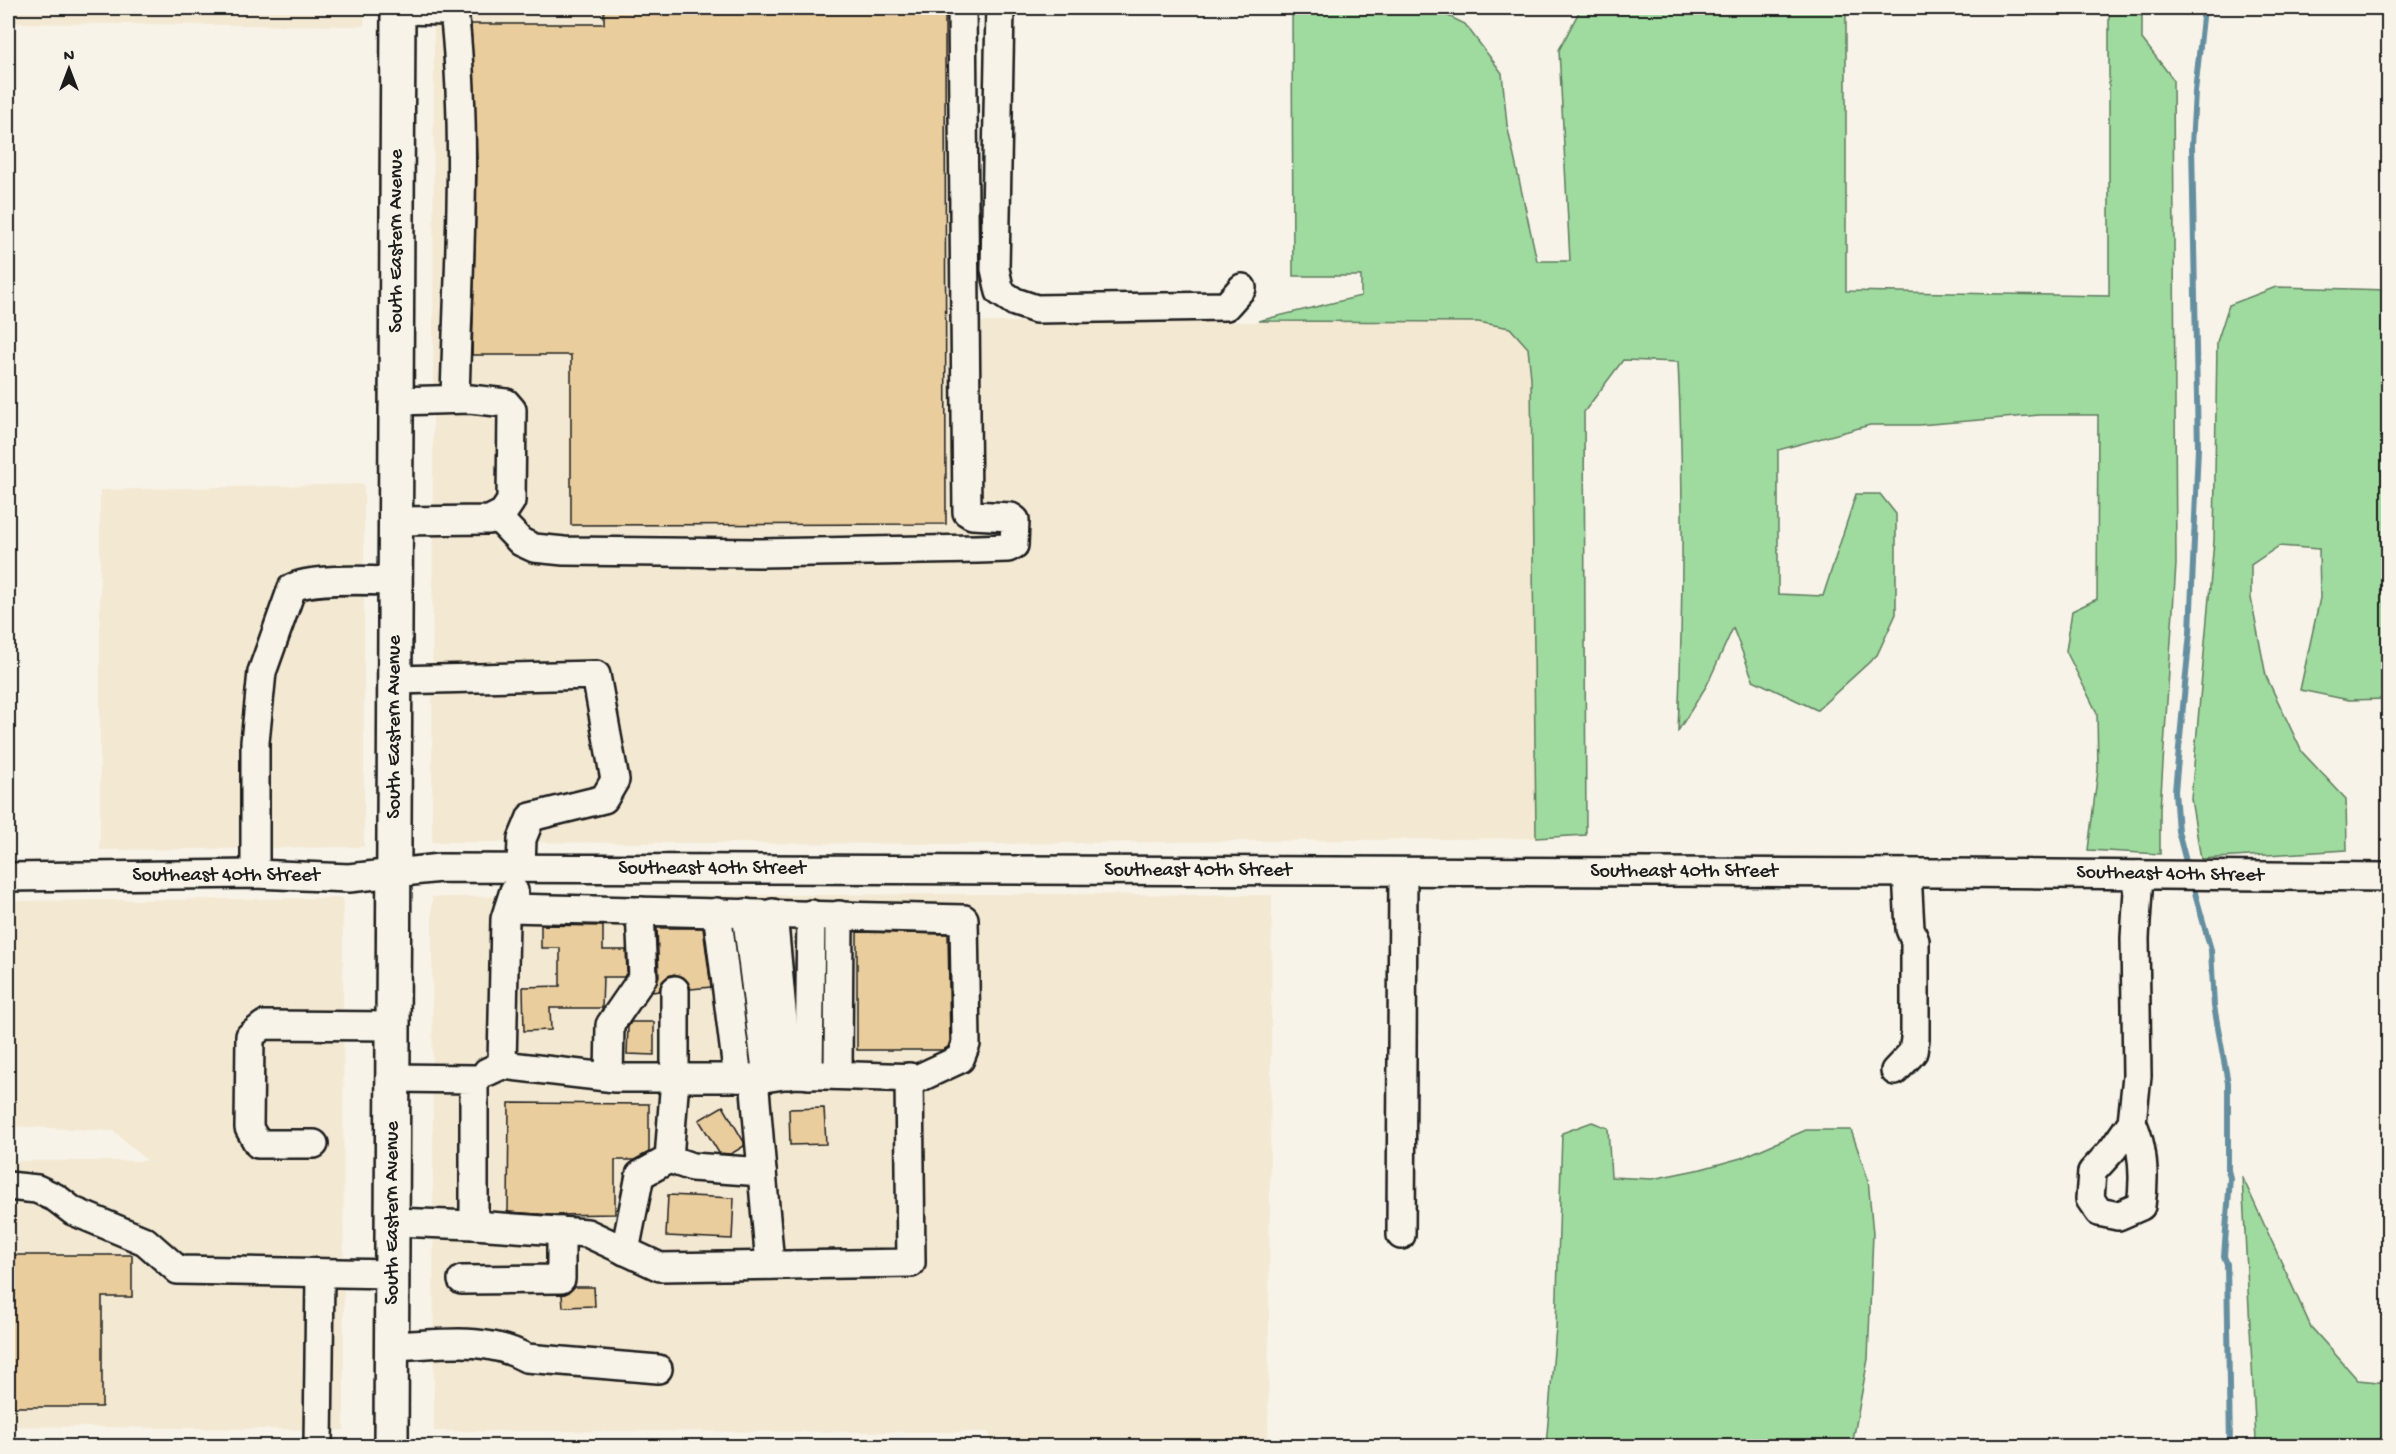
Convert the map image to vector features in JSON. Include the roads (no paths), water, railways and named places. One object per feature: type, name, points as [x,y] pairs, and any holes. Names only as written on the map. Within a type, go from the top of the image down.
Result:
[{"type":"main road","name":"South Eastern Avenue","points":[[391,1446],[398,9]]},
{"type":"street","points":[[497,517],[521,542],[534,548],[564,551],[760,553],[1008,548],[1014,545],[1015,520],[1011,517],[972,515],[967,512],[962,8]]},
{"type":"street","points":[[1000,8],[995,269],[1000,292],[1015,302],[1036,309],[1072,309],[1226,306],[1242,288]]},
{"type":"street","points":[[398,9],[454,11],[460,69],[461,199],[454,399]]},
{"type":"street","points":[[396,401],[454,399],[506,403],[512,410],[511,501],[503,513],[489,520],[396,521]]},
{"type":"street","points":[[255,874],[255,742],[262,672],[292,588],[298,585],[337,581],[396,581]]},
{"type":"street","points":[[395,680],[596,675],[615,780],[604,799],[531,817],[522,839],[514,893],[505,919],[502,1065]]},
{"type":"street","name":"Southeast 40th Street","points":[[8,877],[255,874],[349,878],[440,868],[2388,877]]},
{"type":"street","points":[[1401,1235],[1403,872]]},
{"type":"street","points":[[1895,1071],[1913,1052],[1915,1039],[1915,941],[1910,929],[1907,873]]},
{"type":"street","points":[[2132,1122],[2137,1076],[2135,938],[2139,875]]},
{"type":"street","points":[[394,1078],[474,1079],[502,1065],[609,1077],[919,1078],[960,1059],[966,1044],[964,919],[509,908]]},
{"type":"street","points":[[609,1077],[610,1025],[643,977],[640,911]]},
{"type":"street","points":[[717,912],[771,1076]]},
{"type":"street","points":[[746,913],[771,1076]]},
{"type":"street","points":[[770,1265],[762,1172],[771,1076],[773,914]]},
{"type":"street","points":[[771,1076],[811,914]]},
{"type":"street","points":[[838,1076],[839,915]]},
{"type":"street","points":[[669,1159],[675,1078],[675,990]]},
{"type":"street","points":[[314,1144],[258,1144],[249,1128],[250,1036],[264,1025],[394,1026]]},
{"type":"street","points":[[393,1221],[587,1233],[660,1267],[911,1263],[909,1077]]},
{"type":"street","points":[[474,1079],[474,1225]]},
{"type":"street","points":[[625,1251],[640,1175],[669,1159],[692,1167],[762,1172]]},
{"type":"street","points":[[8,1186],[37,1189],[56,1198],[73,1211],[145,1241],[178,1270],[392,1274]]},
{"type":"street","points":[[462,1280],[561,1279],[561,1231]]},
{"type":"street","points":[[318,1446],[320,1273]]},
{"type":"street","points":[[392,1346],[494,1345],[526,1358],[658,1370]]},
{"type":"waterway","points":[[2188,869],[2178,831],[2175,791],[2190,632],[2198,448],[2192,145],[2204,8]]},
{"type":"waterway","points":[[2192,882],[2211,950],[2214,1006],[2228,1083],[2228,1170],[2230,1178],[2224,1256],[2227,1264],[2230,1446]]}]
